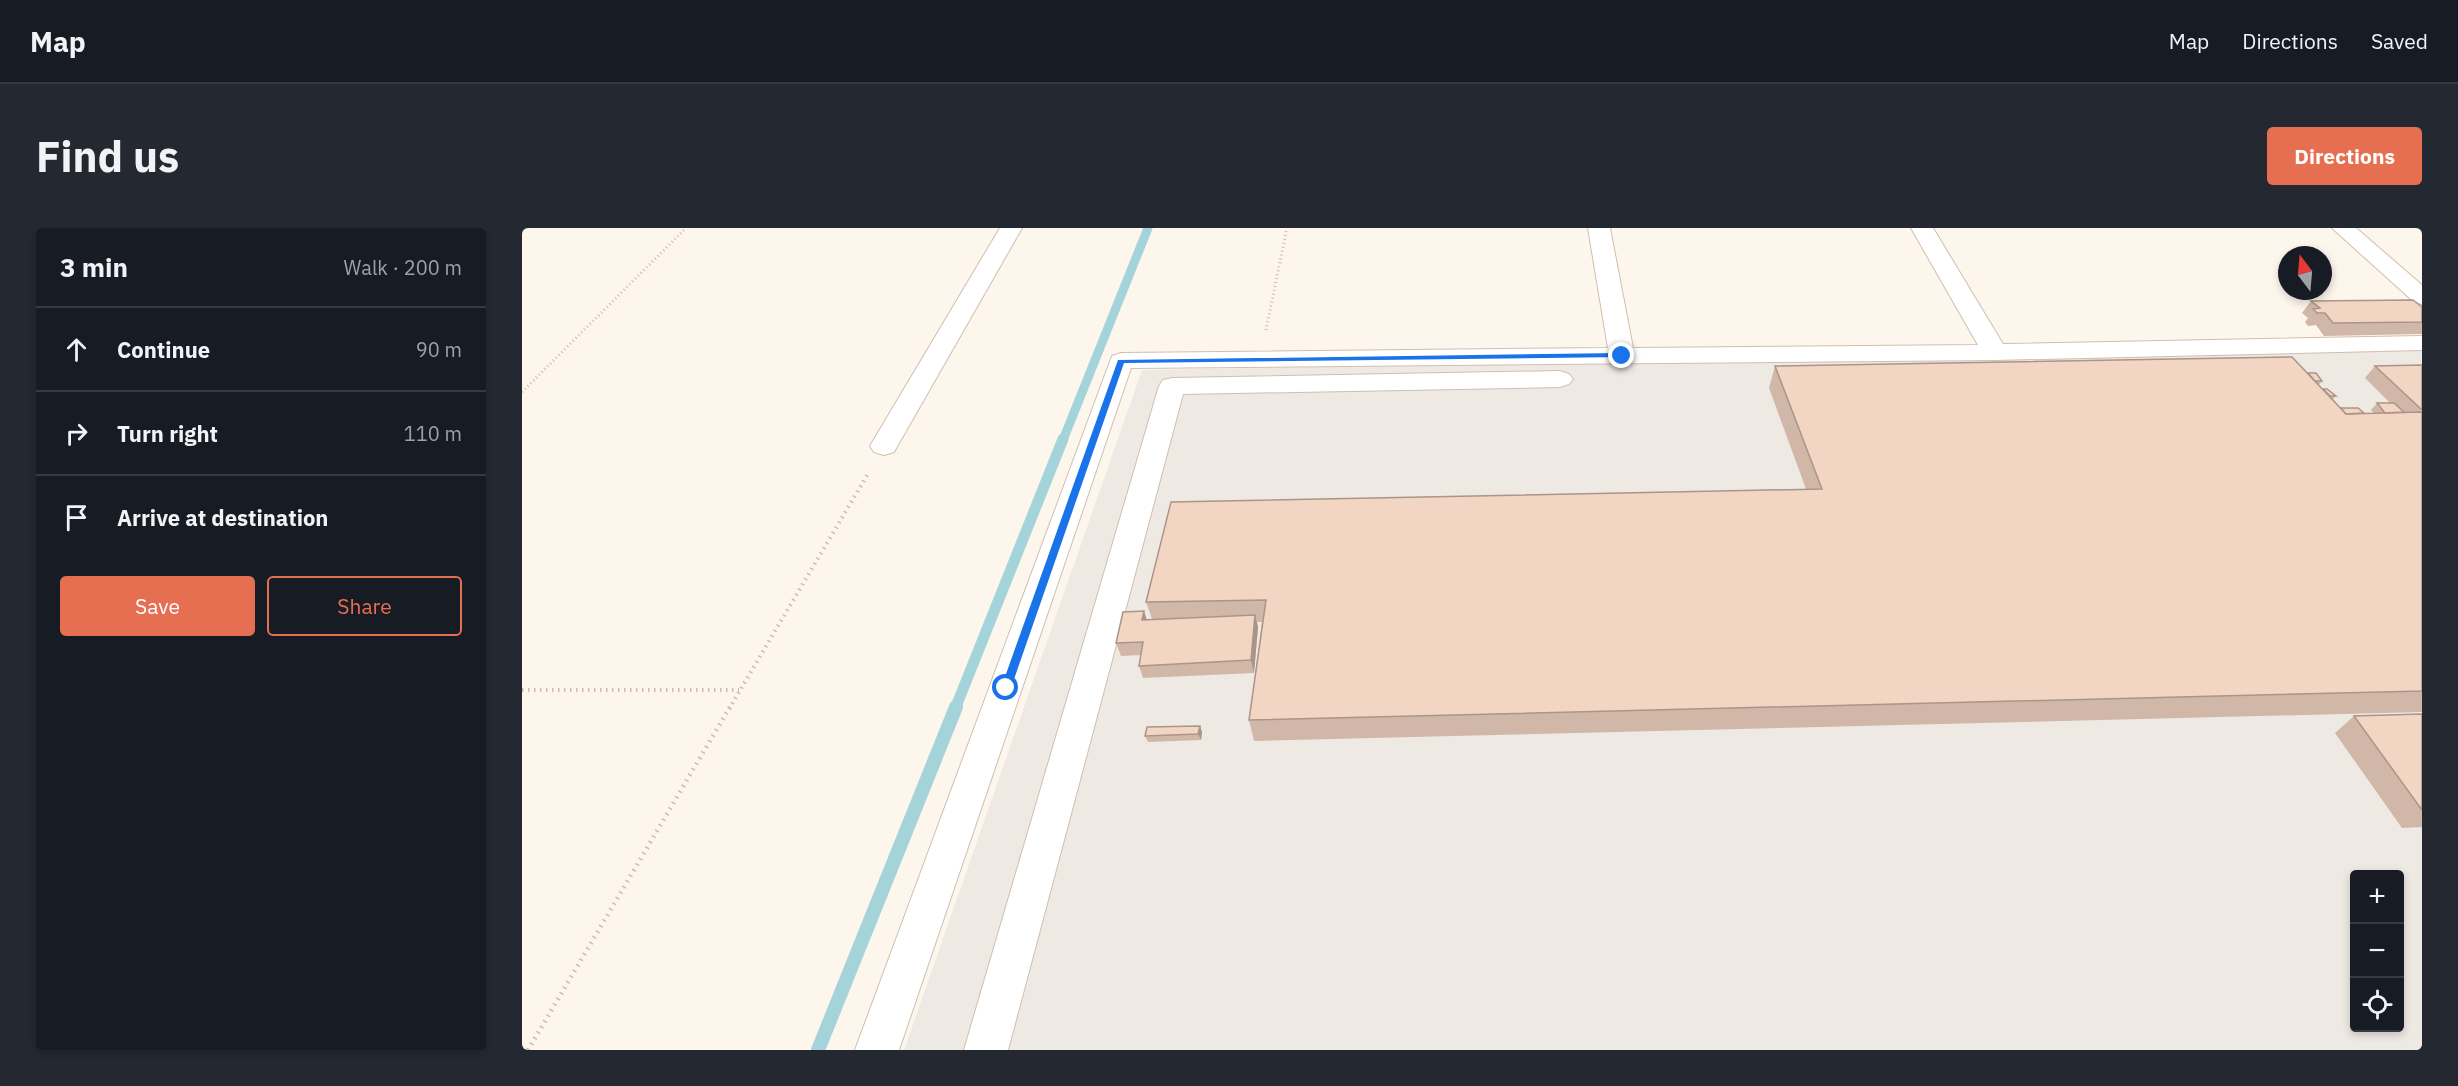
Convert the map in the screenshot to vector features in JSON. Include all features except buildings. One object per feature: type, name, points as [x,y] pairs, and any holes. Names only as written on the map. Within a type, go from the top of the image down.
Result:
[{"type":"street","points":[[884,446],[1011,228]]},
{"type":"street","points":[[1599,228],[1622,356]]},
{"type":"street","points":[[1922,228],[1995,352]]},
{"type":"street","points":[[2343,228],[2422,297]]},
{"type":"street","points":[[877,1050],[1121,361],[1995,352],[2422,343]]},
{"type":"street","points":[[986,1050],[1172,386],[2422,364]]},
{"type":"path","points":[[522,392],[686,228]]},
{"type":"path","points":[[1260,359],[1287,228]]},
{"type":"path","points":[[528,1050],[884,446]]},
{"type":"path","points":[[522,690],[739,690]]},
{"type":"shaded area","points":[[2422,349],[2422,1050],[904,1050],[1142,370]]},
{"type":"waterway","points":[[1063,440],[1148,228]]},
{"type":"waterway","points":[[955,709],[1063,439]]},
{"type":"waterway","points":[[818,1050],[956,707]]},
{"type":"route","points":[[1006,688],[1121,361],[1622,356]]}]
